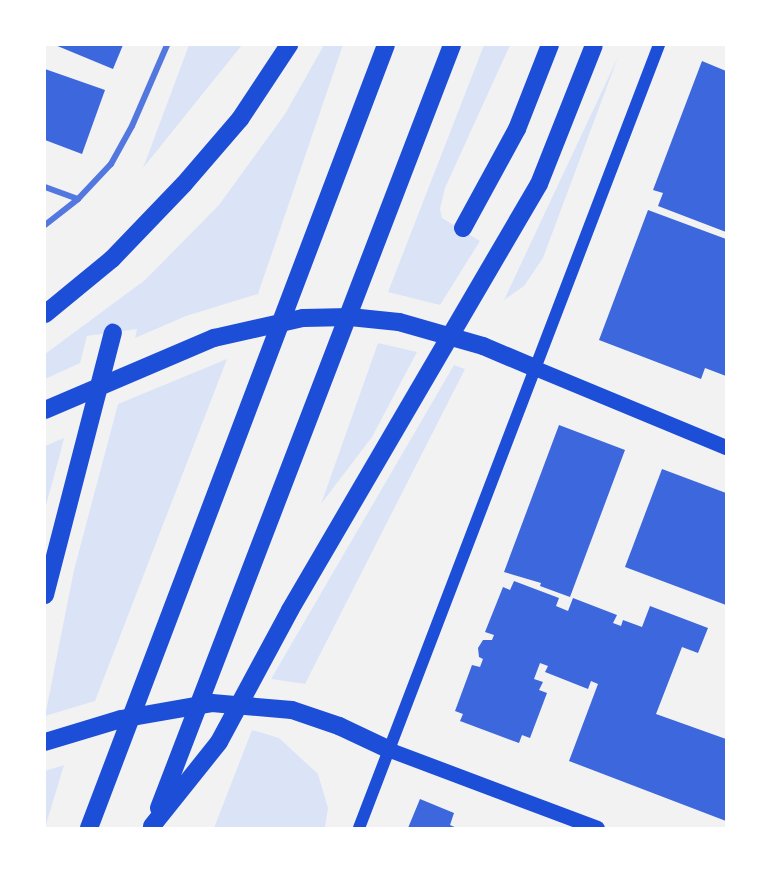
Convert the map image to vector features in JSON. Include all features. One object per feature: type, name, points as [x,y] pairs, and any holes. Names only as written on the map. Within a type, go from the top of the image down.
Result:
[{"type":"highway","points":[[45,314],[112,259],[184,184],[240,119],[289,45]]},
{"type":"highway","points":[[89,828],[386,45]]},
{"type":"highway","points":[[151,827],[452,45]]},
{"type":"highway","points":[[463,228],[517,129],[550,45]]},
{"type":"highway","points":[[151,827],[219,742],[290,610],[539,184],[594,45]]},
{"type":"highway","points":[[45,410],[214,338],[303,318],[350,317],[399,322],[483,346],[535,368]]},
{"type":"highway","points":[[45,595],[113,333]]},
{"type":"highway","points":[[45,742],[121,719],[212,703],[292,710],[339,726],[390,750]]},
{"type":"main road","points":[[359,828],[659,45]]},
{"type":"main road","points":[[535,368],[726,447]]},
{"type":"main road","points":[[390,750],[597,828]]},
{"type":"street","points":[[45,225],[78,199],[111,164],[132,126],[167,45]]},
{"type":"street","points":[[45,187],[78,199]]},
{"type":"shaded area","points":[[189,45],[242,45],[143,168]]},
{"type":"shaded area","points":[[324,45],[343,45],[258,294],[186,316],[135,338],[137,329],[87,336],[80,363],[45,379],[45,354],[145,280],[219,205],[285,114]]},
{"type":"shaded area","points":[[484,45],[510,45],[445,188],[440,209],[442,218],[480,241],[440,305],[388,292]]},
{"type":"shaded area","points":[[618,57],[543,258],[524,286],[504,300]]},
{"type":"shaded area","points":[[378,343],[417,352],[372,437],[321,504]]},
{"type":"shaded area","points":[[227,359],[95,701],[45,716],[74,570],[118,404]]},
{"type":"shaded area","points":[[454,365],[465,369],[305,684],[271,679]]},
{"type":"shaded area","points":[[64,438],[60,454],[45,509],[45,446]]},
{"type":"shaded area","points":[[252,730],[279,738],[318,774],[328,808],[325,828],[214,828]]},
{"type":"shaded area","points":[[64,765],[45,828],[45,771]]},
{"type":"building","points":[[55,45],[123,45],[113,69]]},
{"type":"building","points":[[702,61],[726,71],[726,232],[658,206],[663,193],[653,190]]},
{"type":"building","points":[[45,69],[105,90],[82,154],[45,140]]},
{"type":"building","points":[[648,210],[726,239],[726,376],[705,368],[701,379],[599,340]]},
{"type":"building","points":[[559,425],[625,450],[570,597],[540,586],[541,583],[504,572]]},
{"type":"building","points":[[662,469],[726,493],[726,605],[625,567]]},
{"type":"building","points":[[514,581],[559,598],[556,606],[568,611],[573,598],[617,615],[613,623],[621,626],[623,620],[642,627],[650,606],[708,628],[698,653],[682,647],[656,714],[726,739],[726,821],[569,761],[598,684],[591,681],[588,689],[545,672],[548,666],[540,663],[534,679],[543,682],[539,690],[547,693],[530,738],[522,735],[519,743],[460,721],[463,714],[455,711],[472,665],[480,667],[483,659],[479,657],[478,648],[483,640],[492,640],[494,635],[485,632],[503,587],[510,590]]},
{"type":"building","points":[[420,799],[454,813],[450,825],[457,828],[408,828]]}]
